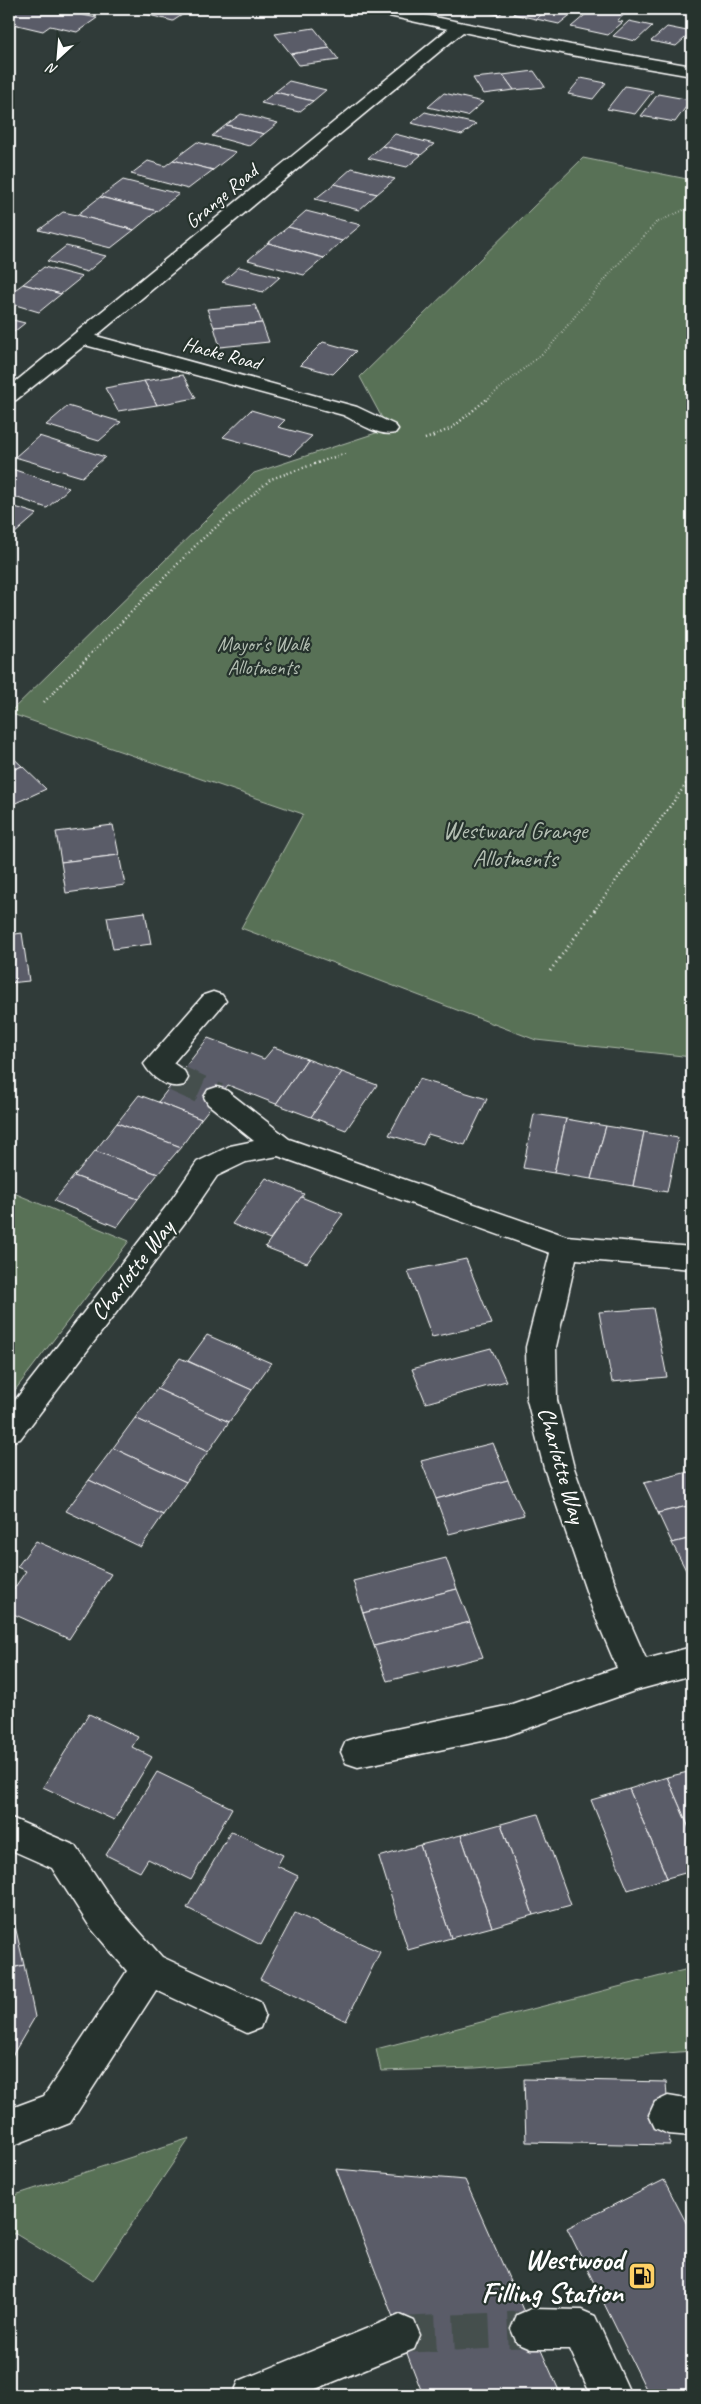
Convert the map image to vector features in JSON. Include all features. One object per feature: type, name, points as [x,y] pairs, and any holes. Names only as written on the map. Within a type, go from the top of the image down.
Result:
[{"type":"street","points":[[376,9],[571,50],[692,71]]},
{"type":"street","name":"Grange Road","points":[[9,396],[459,27]]},
{"type":"street","name":"Hacke Road","points":[[82,338],[350,412],[388,429]]},
{"type":"street","points":[[175,1078],[157,1064],[213,1001]]},
{"type":"street","name":"Charlotte Way","points":[[218,1097],[279,1146],[566,1247],[692,1258]]},
{"type":"street","name":"Charlotte Way","points":[[9,1430],[207,1169],[240,1153],[279,1146]]},
{"type":"street","name":"Charlotte Way","points":[[566,1247],[541,1347],[542,1400],[562,1476],[610,1611],[637,1676]]},
{"type":"street","points":[[358,1752],[506,1721],[637,1676],[692,1661]]},
{"type":"street","points":[[9,1833],[64,1857],[102,1915],[150,1969],[247,2015]]},
{"type":"street","points":[[9,2128],[57,2110],[150,1969]]},
{"type":"street","points":[[531,2329],[581,2330],[611,2395]]},
{"type":"street","points":[[253,2395],[400,2335]]},
{"type":"path","points":[[416,442],[452,428],[549,348],[612,271],[656,224],[692,206]]},
{"type":"path","points":[[388,429],[434,436]]},
{"type":"path","points":[[44,702],[199,542],[272,479],[349,452]]},
{"type":"path","points":[[550,971],[692,776]]},
{"type":"green space","points":[[583,158],[692,180],[692,1057],[536,1040],[241,928],[303,814],[9,713],[254,473],[388,429],[360,377]]},
{"type":"green space","points":[[9,1191],[129,1241],[9,1398]]},
{"type":"green space","points":[[692,1968],[692,2051],[475,2068],[381,2071],[376,2049]]},
{"type":"green space","points":[[190,2138],[93,2281],[14,2233],[9,2241],[9,2197]]},
{"type":"building","points":[[9,9],[55,9],[97,18],[77,32],[50,26],[43,31],[9,23]]},
{"type":"building","points":[[147,9],[191,9],[173,21],[141,13]]},
{"type":"building","points":[[475,9],[506,9],[499,15]]},
{"type":"building","points":[[520,9],[549,9],[536,19],[513,14]]},
{"type":"building","points":[[549,9],[562,9],[574,12],[559,24],[536,19]]},
{"type":"building","points":[[592,9],[620,9],[628,11],[617,21],[623,22],[608,35],[571,27]]},
{"type":"building","points":[[629,21],[652,26],[636,41],[613,36]]},
{"type":"building","points":[[667,27],[692,32],[676,46],[651,41]]},
{"type":"building","points":[[314,28],[330,48],[291,54],[275,34]]},
{"type":"building","points":[[330,48],[339,60],[299,65],[291,54]]},
{"type":"building","points":[[534,71],[545,87],[514,90],[503,75]]},
{"type":"building","points":[[503,75],[514,90],[483,94],[473,78]]},
{"type":"building","points":[[581,78],[606,83],[593,99],[568,94]]},
{"type":"building","points":[[289,81],[326,90],[313,101],[275,92]]},
{"type":"building","points":[[625,86],[653,91],[635,114],[607,109]]},
{"type":"building","points":[[275,92],[313,101],[299,112],[261,103]]},
{"type":"building","points":[[444,93],[483,102],[467,116],[428,107]]},
{"type":"building","points":[[658,94],[691,100],[675,122],[641,116]]},
{"type":"building","points":[[425,112],[476,124],[462,135],[411,123]]},
{"type":"building","points":[[241,114],[278,123],[264,134],[226,125]]},
{"type":"building","points":[[226,125],[264,134],[249,146],[212,136]]},
{"type":"building","points":[[395,134],[434,144],[421,155],[382,146]]},
{"type":"building","points":[[197,142],[236,152],[213,170],[173,160]]},
{"type":"building","points":[[382,146],[421,155],[407,167],[368,158]]},
{"type":"building","points":[[173,160],[213,170],[188,189],[131,174],[148,161],[165,166]]},
{"type":"building","points":[[352,168],[395,179],[377,194],[334,184]]},
{"type":"building","points":[[123,180],[179,194],[157,211],[100,197]]},
{"type":"building","points":[[334,184],[377,194],[359,210],[315,199]]},
{"type":"building","points":[[100,197],[157,211],[134,230],[77,215]]},
{"type":"building","points":[[306,211],[361,225],[342,241],[288,227]]},
{"type":"building","points":[[63,212],[134,230],[111,248],[39,230]]},
{"type":"building","points":[[288,227],[342,241],[324,258],[268,243]]},
{"type":"building","points":[[268,243],[324,258],[304,275],[248,260]]},
{"type":"building","points":[[66,246],[106,256],[87,272],[47,261]]},
{"type":"building","points":[[44,267],[82,277],[61,294],[23,284]]},
{"type":"building","points":[[239,267],[280,277],[263,292],[222,282]]},
{"type":"building","points":[[23,284],[61,294],[39,312],[9,303],[9,294]]},
{"type":"building","points":[[255,305],[262,323],[214,327],[207,309]]},
{"type":"building","points":[[9,319],[25,323],[9,336]]},
{"type":"building","points":[[262,323],[269,342],[220,347],[214,327]]},
{"type":"building","points":[[323,342],[356,351],[333,374],[300,365]]},
{"type":"building","points":[[183,375],[196,398],[157,405],[144,381]]},
{"type":"building","points":[[144,381],[157,405],[118,411],[105,388]]},
{"type":"building","points":[[68,406],[121,422],[99,441],[46,425]]},
{"type":"building","points":[[251,410],[285,420],[278,427],[312,436],[291,456],[223,437]]},
{"type":"building","points":[[39,436],[105,457],[82,477],[15,457]]},
{"type":"building","points":[[9,468],[69,488],[47,508],[9,495]]},
{"type":"building","points":[[9,505],[37,514],[13,535],[9,533]]},
{"type":"building","points":[[9,754],[22,766],[9,772]]},
{"type":"building","points":[[22,766],[46,789],[9,806],[9,772]]},
{"type":"building","points":[[113,825],[119,855],[61,862],[56,832]]},
{"type":"building","points":[[119,855],[125,885],[66,893],[61,862]]},
{"type":"building","points":[[145,912],[151,944],[113,949],[107,917]]},
{"type":"building","points":[[22,933],[29,981],[9,983],[9,935]]},
{"type":"building","points":[[208,1038],[264,1059],[274,1047],[307,1059],[276,1104],[228,1085],[201,1119],[158,1102]]},
{"type":"building","points":[[307,1059],[342,1072],[311,1117],[276,1104]]},
{"type":"building","points":[[342,1072],[377,1085],[346,1130],[311,1117]]},
{"type":"building","points":[[419,1079],[487,1099],[465,1145],[428,1134],[423,1145],[389,1135]]},
{"type":"building","points":[[139,1095],[201,1119],[181,1147],[117,1123]]},
{"type":"building","points":[[534,1114],[566,1119],[554,1173],[523,1168]]},
{"type":"building","points":[[566,1119],[606,1126],[591,1179],[554,1173]]},
{"type":"building","points":[[117,1123],[181,1147],[158,1174],[95,1151]]},
{"type":"building","points":[[606,1126],[644,1132],[633,1186],[591,1179]]},
{"type":"building","points":[[644,1132],[678,1138],[667,1192],[633,1186]]},
{"type":"building","points":[[95,1151],[158,1174],[138,1199],[74,1176]]},
{"type":"building","points":[[74,1176],[138,1199],[117,1227],[54,1201]]},
{"type":"building","points":[[266,1178],[304,1194],[270,1239],[232,1224]]},
{"type":"building","points":[[301,1197],[343,1214],[307,1263],[265,1247]]},
{"type":"building","points":[[466,1259],[492,1324],[432,1337],[408,1271]]},
{"type":"building","points":[[653,1308],[667,1377],[612,1382],[599,1312]]},
{"type":"building","points":[[686,1309],[692,1309],[692,1335]]},
{"type":"building","points":[[207,1335],[271,1363],[252,1390],[188,1361]]},
{"type":"building","points":[[491,1348],[506,1381],[426,1403],[412,1369]]},
{"type":"building","points":[[180,1358],[252,1390],[229,1422],[157,1389]]},
{"type":"building","points":[[157,1389],[229,1422],[208,1452],[135,1418]]},
{"type":"building","points":[[135,1418],[208,1452],[186,1482],[113,1448]]},
{"type":"building","points":[[493,1443],[508,1480],[436,1499],[421,1461]]},
{"type":"building","points":[[113,1448],[186,1482],[163,1515],[89,1480]]},
{"type":"building","points":[[692,1471],[692,1505],[658,1513],[644,1483]]},
{"type":"building","points":[[89,1480],[163,1515],[141,1547],[66,1511]]},
{"type":"building","points":[[508,1480],[524,1515],[449,1534],[436,1499]]},
{"type":"building","points":[[692,1505],[692,1538],[672,1543],[658,1513]]},
{"type":"building","points":[[692,1538],[692,1573],[688,1574],[672,1543]]},
{"type":"building","points":[[36,1541],[111,1574],[69,1639],[9,1612],[9,1596],[26,1571],[17,1567]]},
{"type":"building","points":[[446,1558],[457,1589],[363,1613],[353,1581]]},
{"type":"building","points":[[457,1589],[470,1622],[374,1646],[363,1613]]},
{"type":"building","points":[[470,1622],[483,1657],[387,1681],[374,1646]]},
{"type":"building","points":[[89,1714],[138,1737],[132,1747],[152,1757],[114,1820],[43,1787]]},
{"type":"building","points":[[692,1771],[692,1835],[667,1777]]},
{"type":"building","points":[[157,1772],[232,1808],[191,1880],[148,1859],[140,1872],[106,1855]]},
{"type":"building","points":[[667,1777],[692,1835],[692,1871],[667,1878],[629,1789]]},
{"type":"building","points":[[629,1789],[667,1878],[628,1890],[591,1800]]},
{"type":"building","points":[[538,1814],[571,1905],[533,1915],[501,1824]]},
{"type":"building","points":[[501,1824],[533,1915],[492,1927],[461,1835]]},
{"type":"building","points":[[231,1831],[283,1855],[277,1866],[298,1876],[261,1945],[187,1908]]},
{"type":"building","points":[[461,1835],[492,1927],[451,1938],[420,1845]]},
{"type":"building","points":[[420,1845],[451,1938],[408,1950],[379,1857]]},
{"type":"building","points":[[9,1911],[12,1913],[24,1965],[9,1969]]},
{"type":"building","points":[[295,1913],[380,1952],[346,2021],[260,1979]]},
{"type":"building","points":[[24,1965],[35,2017],[9,2061],[9,1969]]},
{"type":"building","points":[[524,2079],[666,2082],[670,2145],[526,2142]]},
{"type":"building","points":[[336,2169],[465,2180],[561,2395],[423,2395]]},
{"type":"building","name":"Westwood Filling Station","points":[[664,2180],[692,2234],[692,2395],[649,2395],[567,2228]]},
{"type":"tunnel","points":[[175,1078],[217,1097]]},
{"type":"tunnel","points":[[400,2335],[531,2329]]},
{"type":"place","name":"Westwood Filling Station","points":[[642,2276]]},
{"type":"park label","name":"Mayor's Walk Allotments","points":[[263,656]]},
{"type":"park label","name":"Westward Grange Allotments","points":[[515,844]]}]
